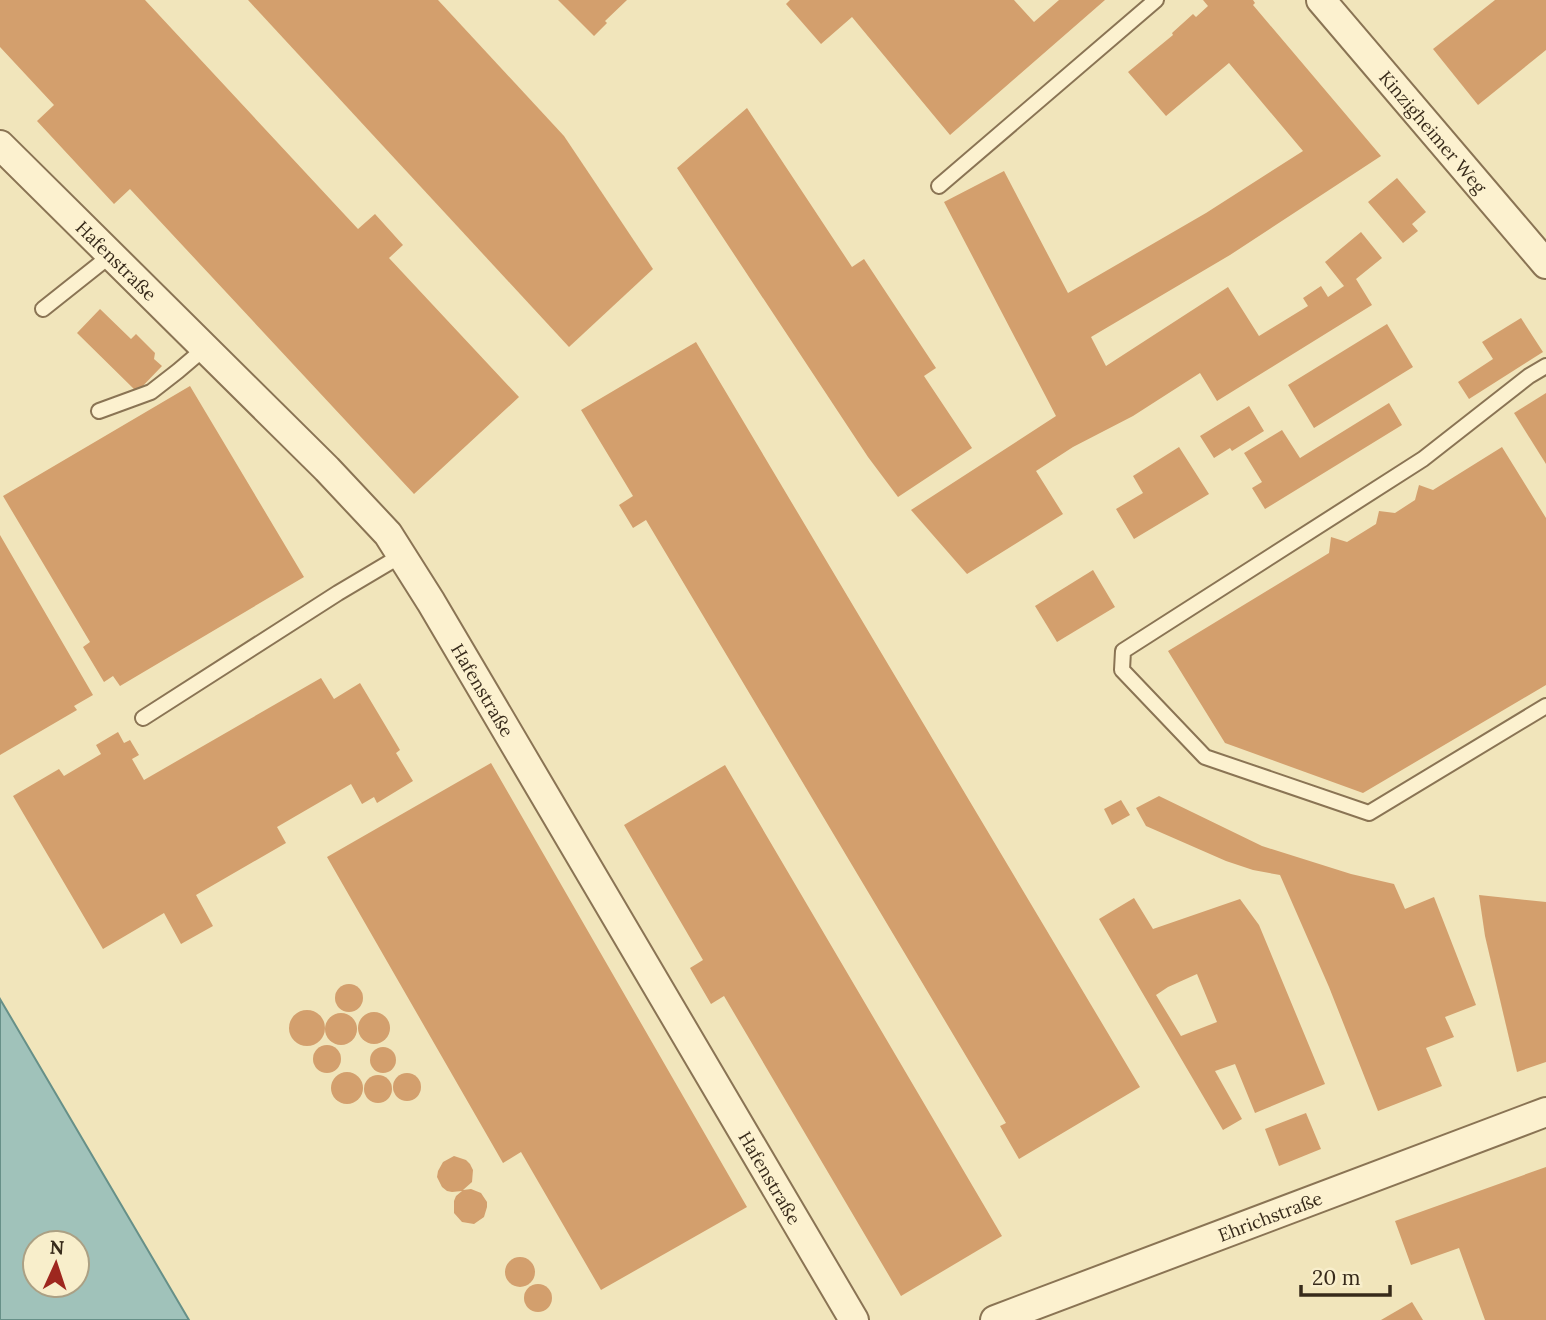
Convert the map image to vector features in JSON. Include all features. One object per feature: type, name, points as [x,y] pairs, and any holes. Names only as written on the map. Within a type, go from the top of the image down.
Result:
[{"type":"street","name":"Kinzigheimer Weg","points":[[1321,0],[1546,264]]},
{"type":"street","name":"Hafenstraße","points":[[0,145],[388,534],[431,602],[854,1320]]},
{"type":"street","name":"Ehrichstraße","points":[[995,1320],[1546,1112]]},
{"type":"lane","points":[[939,186],[1156,0]]},
{"type":"lane","points":[[43,309],[111,255]]},
{"type":"lane","points":[[99,411],[151,392],[205,348]]},
{"type":"lane","points":[[1546,366],[1529,376],[1423,459],[1123,651],[1122,670],[1205,757],[1369,813],[1546,706]]},
{"type":"lane","points":[[143,718],[402,555]]},
{"type":"water","points":[[0,999],[189,1320],[0,1320]]},
{"type":"building","points":[[0,0],[145,0],[358,229],[375,214],[403,245],[389,258],[519,397],[414,494],[130,189],[114,204],[37,121],[54,105],[0,47]]},
{"type":"building","points":[[248,0],[438,0],[564,136],[653,269],[569,347]]},
{"type":"building","points":[[558,0],[627,0],[594,36]]},
{"type":"building","points":[[790,0],[1014,0],[1034,22],[1059,0],[1105,0],[950,135],[852,17],[821,44],[786,4]]},
{"type":"building","points":[[1203,0],[1253,0],[1253,5],[1381,156],[1230,255],[1091,337],[1106,366],[1228,287],[1259,336],[1308,306],[1303,298],[1321,286],[1328,297],[1344,286],[1325,262],[1361,232],[1382,258],[1356,279],[1372,305],[1217,401],[1200,373],[1133,416],[1073,447],[1036,471],[1063,514],[967,574],[911,510],[1056,416],[944,202],[1004,171],[1068,293],[1206,213],[1303,151],[1229,63],[1166,116],[1128,72],[1173,35],[1172,33],[1193,14],[1196,17],[1208,6]]},
{"type":"building","points":[[1495,0],[1546,0],[1546,50],[1478,105],[1433,49]]},
{"type":"building","points":[[747,108],[852,267],[864,259],[936,368],[924,376],[972,448],[898,497],[868,457],[677,168]]},
{"type":"building","points":[[1397,178],[1426,212],[1412,224],[1418,231],[1403,243],[1368,202]]},
{"type":"building","points":[[100,309],[131,339],[136,334],[155,353],[154,359],[162,366],[137,392],[77,333]]},
{"type":"building","points":[[1521,318],[1543,352],[1469,399],[1458,382],[1493,359],[1482,342]]},
{"type":"building","points":[[1387,324],[1413,367],[1314,428],[1288,385]]},
{"type":"building","points":[[696,342],[1140,1087],[1019,1159],[1000,1126],[1006,1123],[646,520],[633,528],[619,505],[633,496],[581,410]]},
{"type":"building","points":[[190,386],[304,577],[120,686],[113,676],[104,682],[83,647],[90,642],[3,496]]},
{"type":"building","points":[[1546,393],[1546,464],[1514,413]]},
{"type":"building","points":[[1389,403],[1402,425],[1265,509],[1252,488],[1262,482],[1244,453],[1282,430],[1300,458]]},
{"type":"building","points":[[1249,406],[1264,431],[1232,451],[1230,448],[1214,458],[1200,436]]},
{"type":"building","points":[[1179,447],[1209,494],[1134,539],[1116,509],[1143,493],[1133,476]]},
{"type":"building","points":[[1502,447],[1546,518],[1546,685],[1363,793],[1225,743],[1168,651],[1329,553],[1331,537],[1347,542],[1376,524],[1379,511],[1395,513],[1415,500],[1419,485],[1433,490]]},
{"type":"building","points":[[0,535],[93,695],[74,706],[77,710],[0,755]]},
{"type":"building","points":[[1093,570],[1115,607],[1057,642],[1035,606]]},
{"type":"building","points":[[321,678],[334,699],[360,683],[400,750],[396,753],[413,781],[377,803],[374,797],[362,804],[351,784],[277,827],[286,843],[196,895],[213,926],[181,944],[164,913],[103,949],[13,796],[59,769],[64,776],[101,754],[96,745],[118,732],[124,743],[130,740],[139,755],[132,759],[144,780]]},
{"type":"building","points":[[491,763],[747,1207],[601,1290],[521,1152],[503,1163],[327,857]]},
{"type":"building","points":[[725,765],[1002,1236],[901,1296],[724,996],[711,1004],[690,968],[703,960],[624,825]]},
{"type":"building","points":[[1159,796],[1262,846],[1351,874],[1394,884],[1405,909],[1434,897],[1476,1005],[1445,1017],[1454,1037],[1426,1048],[1442,1086],[1378,1111],[1329,987],[1280,875],[1226,861],[1146,826],[1136,808]]},
{"type":"building","points":[[1121,800],[1130,815],[1112,825],[1104,809]]},
{"type":"building","points":[[1479,895],[1546,902],[1546,1062],[1517,1072],[1485,936]]},
{"type":"building","points":[[1134,898],[1153,929],[1240,899],[1259,925],[1325,1084],[1255,1113],[1235,1064],[1215,1071],[1242,1119],[1223,1130],[1099,919]],"holes":[[[1197,974],[1217,1022],[1181,1036],[1156,995]]]},
{"type":"building","points":[[349,984],[359,988],[363,998],[359,1008],[349,1012],[339,1008],[335,998],[339,988]]},
{"type":"building","points":[[307,1010],[320,1015],[325,1028],[320,1041],[307,1046],[294,1041],[289,1028],[294,1015]]},
{"type":"building","points":[[374,1012],[385,1017],[390,1028],[385,1039],[374,1044],[363,1039],[358,1028],[363,1017]]},
{"type":"building","points":[[341,1013],[352,1018],[357,1029],[352,1040],[341,1045],[330,1040],[325,1029],[330,1018]]},
{"type":"building","points":[[327,1045],[337,1049],[341,1059],[337,1069],[327,1073],[317,1069],[313,1059],[317,1049]]},
{"type":"building","points":[[383,1047],[393,1050],[396,1060],[393,1070],[383,1073],[373,1070],[370,1060],[373,1050]]},
{"type":"building","points":[[347,1072],[359,1076],[363,1088],[359,1100],[347,1104],[335,1100],[331,1088],[335,1076]]},
{"type":"building","points":[[407,1073],[417,1077],[421,1087],[417,1097],[407,1101],[397,1097],[393,1087],[397,1077]]},
{"type":"building","points":[[378,1075],[388,1079],[392,1089],[388,1099],[378,1103],[368,1099],[364,1089],[368,1079]]},
{"type":"building","points":[[1306,1113],[1321,1149],[1279,1166],[1265,1129]]},
{"type":"building","points":[[454,1156],[466,1160],[473,1170],[472,1182],[463,1190],[471,1189],[481,1193],[487,1202],[484,1217],[474,1224],[462,1222],[454,1213],[454,1201],[462,1191],[447,1191],[437,1177],[443,1162]]},
{"type":"building","points":[[1546,1167],[1546,1320],[1485,1320],[1459,1248],[1411,1265],[1395,1221]]},
{"type":"building","points":[[520,1257],[531,1261],[535,1272],[531,1283],[520,1287],[509,1283],[505,1272],[509,1261]]},
{"type":"building","points":[[538,1284],[548,1288],[552,1298],[548,1308],[538,1312],[528,1308],[524,1298],[528,1288]]},
{"type":"building","points":[[1412,1302],[1423,1320],[1381,1320]]}]
